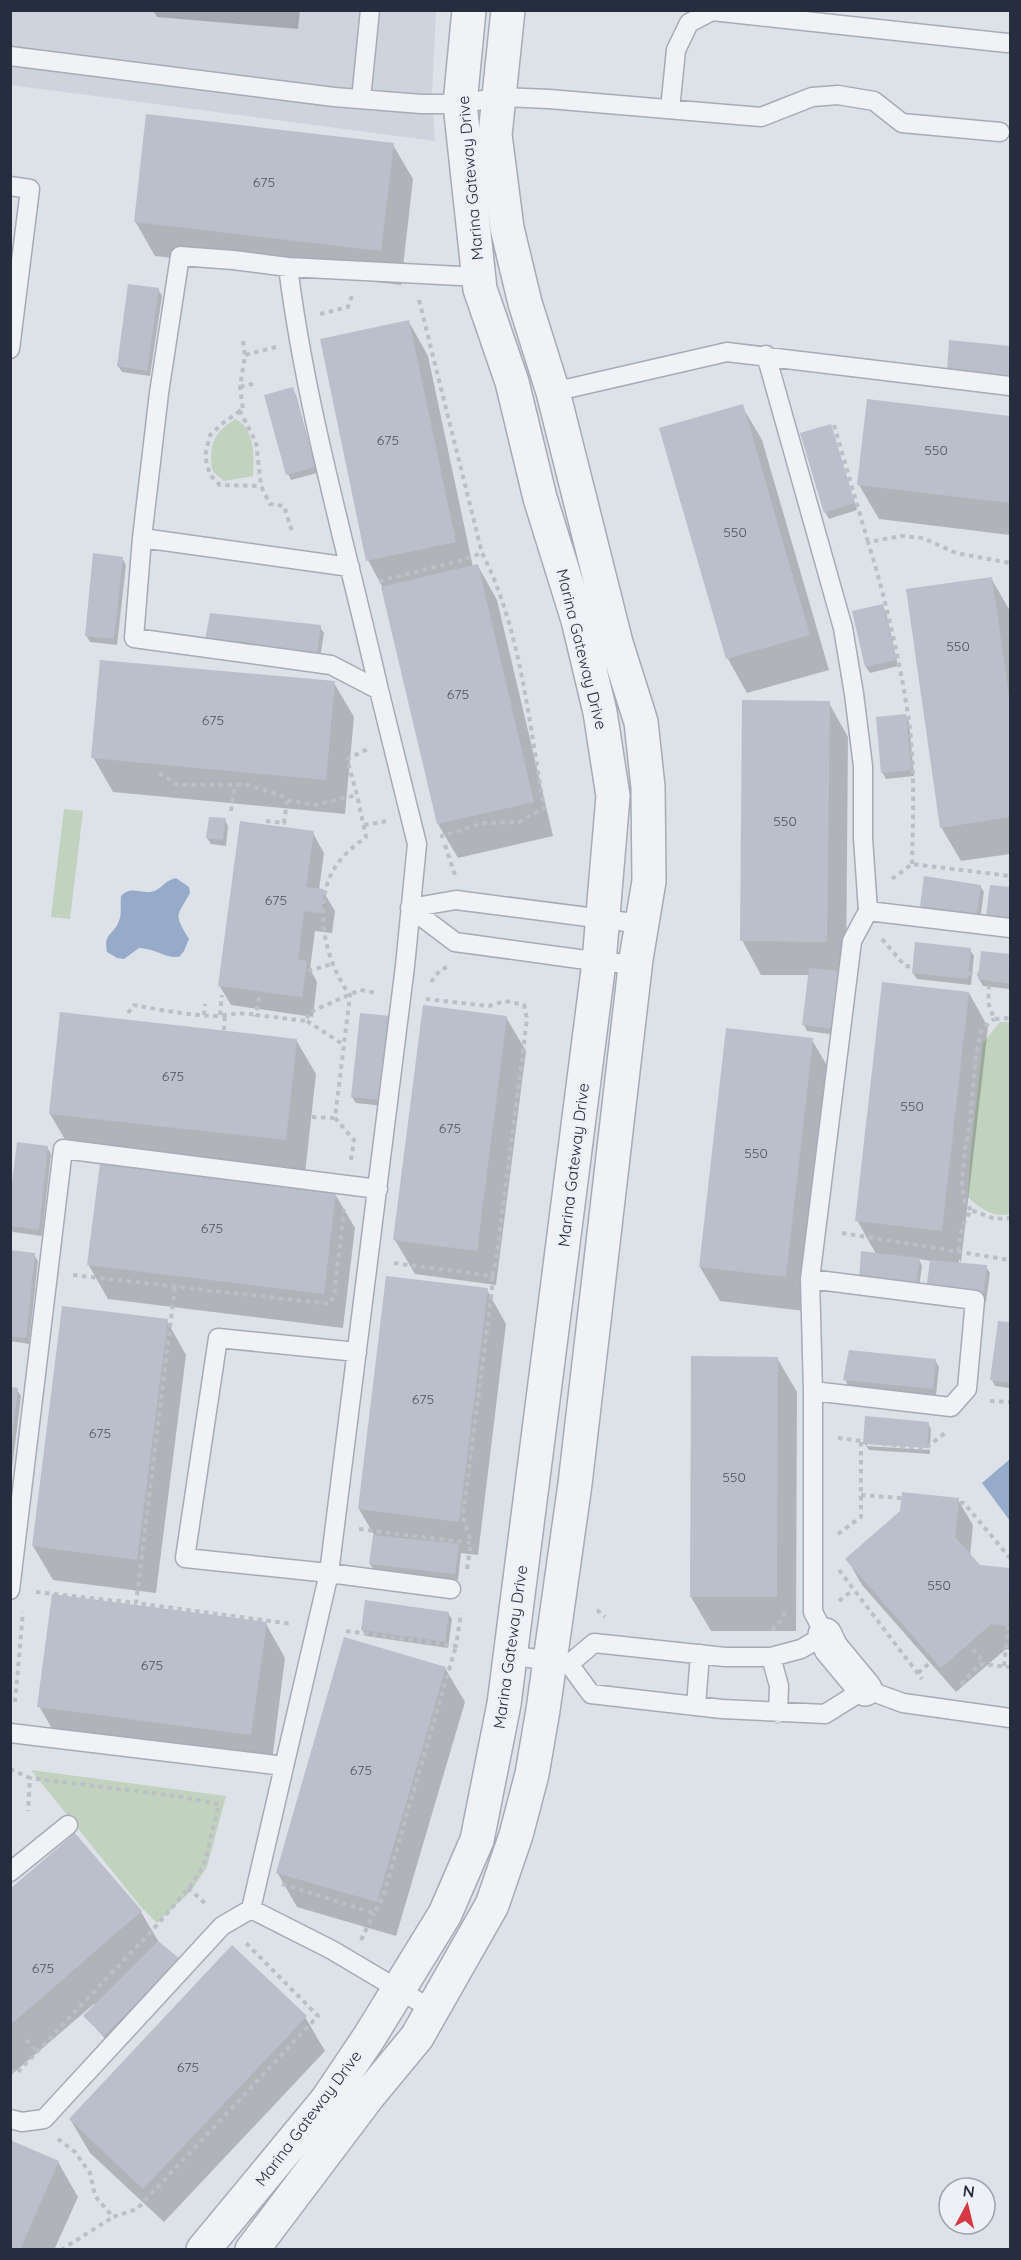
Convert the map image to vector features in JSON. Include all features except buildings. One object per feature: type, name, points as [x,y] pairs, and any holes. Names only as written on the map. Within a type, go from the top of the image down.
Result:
[{"type":"street","name":"Marina Gateway Drive","points":[[203,2250],[327,2100],[445,1914],[477,1840],[504,1704],[599,962],[613,796],[600,712],[578,620],[540,498],[512,382],[480,289],[460,104],[469,10]]},
{"type":"street","name":"Marina Gateway Drive","points":[[252,2250],[369,2095],[417,2037],[492,1905],[516,1835],[560,1663],[575,1484],[636,964],[649,882],[648,787],[641,722],[616,643],[554,392],[525,303],[507,228],[495,135],[508,10]]},
{"type":"street","points":[[825,1635],[831,1647],[865,1689]]},
{"type":"lane","points":[[361,99],[370,10]]},
{"type":"lane","points":[[670,110],[676,51],[689,23],[712,11],[1007,44]]},
{"type":"lane","points":[[10,56],[361,99],[421,104],[460,104],[499,97],[549,99],[761,117],[812,97],[838,95],[874,101],[902,123],[1000,132]]},
{"type":"lane","points":[[10,186],[30,189],[10,349]]},
{"type":"lane","points":[[379,690],[331,665],[134,638],[142,538],[159,393],[180,256],[288,267],[479,277]]},
{"type":"lane","points":[[10,2119],[22,2122],[44,2119],[222,1926],[251,1909],[329,1573],[378,1189],[417,844],[356,587],[340,535],[296,330],[288,267]]},
{"type":"lane","points":[[554,392],[727,352],[1011,386]]},
{"type":"lane","points":[[560,1663],[594,1643],[734,1658],[771,1657],[801,1649],[825,1635],[813,1612],[813,1391],[810,1279],[852,941],[867,908],[863,838],[863,766],[843,628],[766,355]]},
{"type":"lane","points":[[142,538],[350,567]]},
{"type":"lane","points":[[410,908],[456,900],[642,924]]},
{"type":"lane","points":[[410,908],[455,942],[599,962],[636,964]]},
{"type":"lane","points":[[867,908],[1011,928]]},
{"type":"lane","points":[[20,1594],[63,1149],[378,1189]]},
{"type":"lane","points":[[810,1279],[975,1300],[967,1389],[951,1407],[813,1391]]},
{"type":"lane","points":[[357,1352],[218,1338],[185,1558],[451,1589]]},
{"type":"lane","points":[[510,1654],[560,1663],[591,1694],[696,1706],[778,1713],[825,1714],[865,1689],[903,1703],[1011,1718]]},
{"type":"lane","points":[[696,1706],[700,1654]]},
{"type":"lane","points":[[771,1657],[779,1686],[778,1713]]},
{"type":"lane","points":[[10,1733],[284,1766]]},
{"type":"lane","points":[[10,1872],[68,1826]]},
{"type":"lane","points":[[251,1909],[332,1950],[433,2010]]},
{"type":"path","points":[[419,297],[482,553],[497,582],[513,635],[544,808],[519,822],[483,823],[442,836],[454,874],[460,879]]},
{"type":"path","points":[[243,341],[245,355],[240,387],[243,410],[210,435],[206,456],[210,475],[220,485],[261,486]]},
{"type":"path","points":[[245,355],[277,347]]},
{"type":"path","points":[[240,387],[256,383]]},
{"type":"path","points":[[240,411],[256,442],[261,486],[270,504],[284,506],[292,531],[303,532]]},
{"type":"path","points":[[834,424],[892,635],[909,723],[913,797],[912,864],[867,908],[905,966],[1011,978]]},
{"type":"path","points":[[868,542],[902,536],[923,538],[956,553],[1011,563]]},
{"type":"path","points":[[356,587],[482,553]]},
{"type":"path","points":[[335,1119],[350,995],[339,981],[332,964],[324,931],[325,906],[329,879],[346,853],[366,837],[347,759],[374,746]]},
{"type":"path","points":[[159,773],[178,785],[249,785],[282,796],[287,800],[315,805],[357,795]]},
{"type":"path","points":[[231,811],[235,784]]},
{"type":"path","points":[[266,821],[284,823],[287,800]]},
{"type":"path","points":[[912,864],[1011,876]]},
{"type":"path","points":[[308,971],[332,964]]},
{"type":"path","points":[[990,976],[988,1002],[994,1019]]},
{"type":"path","points":[[222,994],[224,1030]]},
{"type":"path","points":[[307,1021],[308,1013],[350,995]]},
{"type":"path","points":[[401,996],[489,1006],[505,1000],[524,1005],[526,1019],[463,1516],[471,1544],[466,1578]]},
{"type":"path","points":[[256,1015],[259,998]]},
{"type":"path","points":[[204,1015],[205,1004]]},
{"type":"path","points":[[128,1013],[134,1005],[204,1015],[240,1012],[307,1021],[344,1045]]},
{"type":"path","points":[[1011,1018],[994,1019],[982,1029],[976,1054],[962,1183],[964,1201],[971,1210],[995,1219],[1011,1218]]},
{"type":"path","points":[[65,1275],[329,1304],[334,1296],[354,1140],[335,1119],[312,1117]]},
{"type":"path","points":[[958,1251],[962,1227],[971,1210]]},
{"type":"path","points":[[817,1229],[1011,1260]]},
{"type":"path","points":[[391,1263],[492,1276]]},
{"type":"path","points":[[832,1538],[861,1517],[861,1441]]},
{"type":"path","points":[[861,1495],[964,1503],[1011,1558]]},
{"type":"path","points":[[335,1526],[471,1544]]},
{"type":"path","points":[[834,1563],[927,1685]]},
{"type":"path","points":[[15,1702],[20,1594],[136,1603]]},
{"type":"path","points":[[1004,1666],[1011,1610]]},
{"type":"path","points":[[282,1884],[374,1913],[383,1897],[456,1646],[461,1612]]},
{"type":"path","points":[[346,1631],[456,1646]]},
{"type":"path","points":[[973,1649],[986,1664]]},
{"type":"path","points":[[918,1673],[932,1661]]},
{"type":"path","points":[[959,1686],[980,1664],[1011,1667]]},
{"type":"path","points":[[10,1768],[30,1778],[176,1796],[219,1804],[204,1865],[189,1888],[158,1924],[17,2073],[10,2070]]},
{"type":"path","points":[[28,1811],[30,1778]]},
{"type":"path","points":[[189,1888],[213,1910]]},
{"type":"path","points":[[62,2250],[114,2217],[137,2209],[318,2016],[243,1940]]},
{"type":"path","points":[[26,2040],[37,2051]]},
{"type":"path","points":[[40,2120],[75,2152],[90,2173],[96,2196],[114,2217]]},
{"type":"shaded area","points":[[11,11],[436,11],[432,97],[435,141],[11,85]]},
{"type":"green space","points":[[235,419],[242,423],[250,436],[253,476],[224,481],[212,469],[213,444],[217,435]]},
{"type":"green space","points":[[64,809],[83,811],[70,919],[51,917]]},
{"type":"green space","points":[[1000,1022],[1010,1022],[1010,1214],[1004,1215],[988,1212],[968,1197],[983,1043]]},
{"type":"green space","points":[[31,1770],[226,1796],[207,1867],[191,1891],[157,1923],[141,1907]]},
{"type":"water","points":[[176,878],[189,887],[190,893],[179,915],[189,939],[179,957],[139,948],[124,959],[107,952],[106,941],[120,918],[121,896],[128,891],[154,891]]},
{"type":"water","points":[[1010,1459],[1010,1521],[982,1483]]}]
